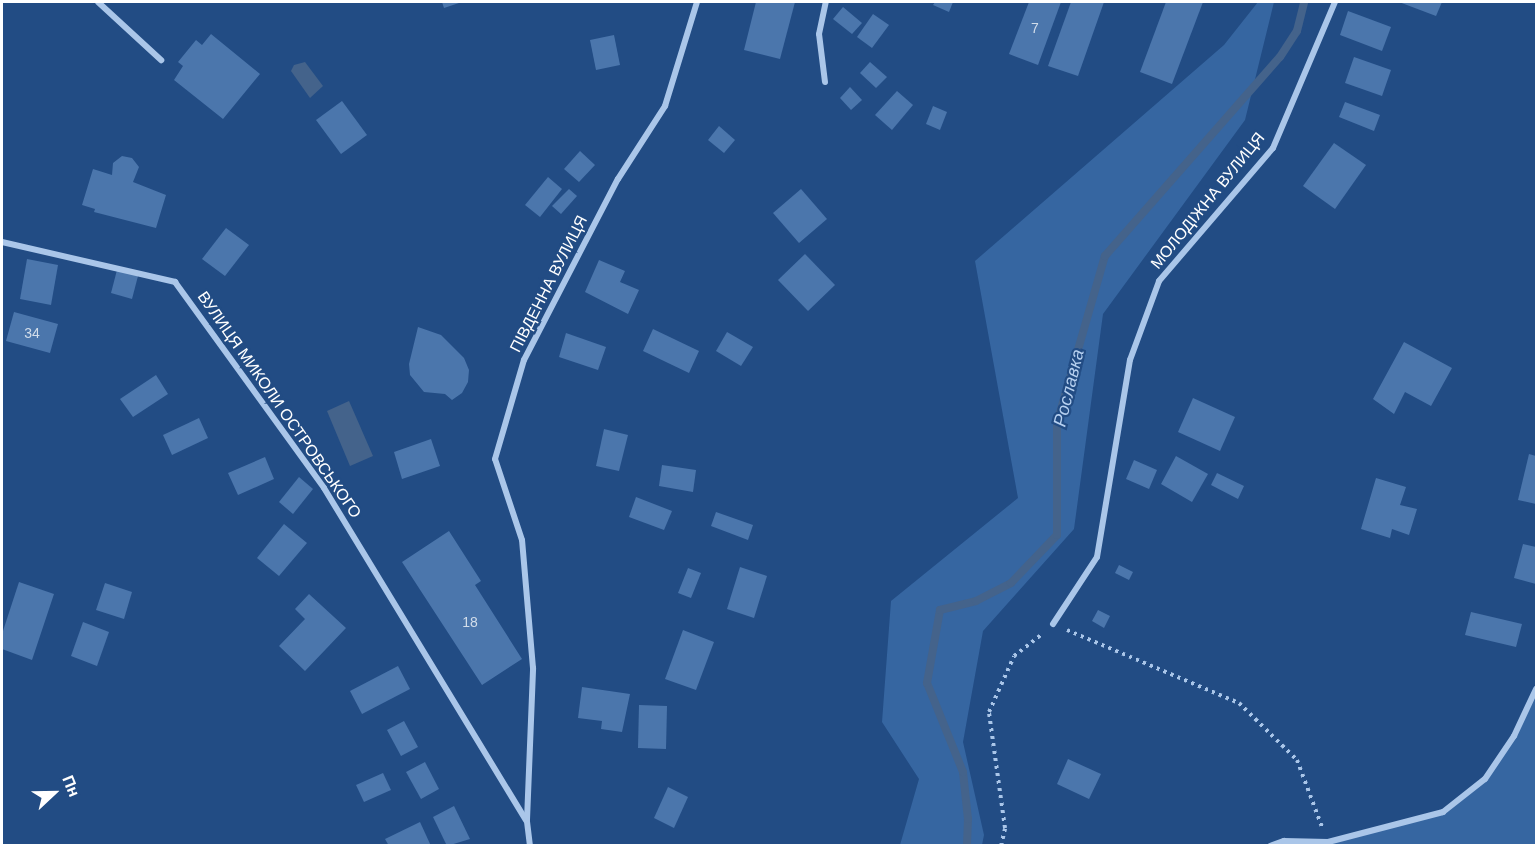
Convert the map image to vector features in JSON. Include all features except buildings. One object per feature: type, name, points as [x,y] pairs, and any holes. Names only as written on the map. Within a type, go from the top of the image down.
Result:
[{"type":"street","points":[[98,2],[161,60]]},
{"type":"street","name":"ПІВДЕННА ВУЛИЦЯ","points":[[530,846],[527,820],[533,668],[522,540],[495,459],[524,360],[618,179],[664,106],[697,2]]},
{"type":"street","points":[[825,82],[819,34],[826,2]]},
{"type":"street","name":"МОЛОДІЖНА ВУЛИЦЯ","points":[[1053,624],[1097,557],[1130,360],[1159,281],[1273,148],[1335,2]]},
{"type":"street","name":"ВУЛИЦЯ МИКОЛИ ОСТРОВСЬКОГО","points":[[2,242],[176,282],[324,488],[527,820]]},
{"type":"street","points":[[1270,846],[1284,842],[1328,842],[1443,812],[1485,779],[1514,736],[1536,688]]},
{"type":"path","points":[[1001,846],[1005,828],[989,712],[1014,656],[1053,624],[1239,703],[1297,760],[1328,842]]},
{"type":"shaded area","points":[[1258,2],[1274,2],[1245,120],[1103,314],[1074,529],[983,631],[963,742],[984,835],[982,845],[900,845],[919,779],[882,722],[891,601],[1018,498],[975,261],[1224,45]]},
{"type":"shaded area","points":[[305,62],[323,86],[310,98],[291,71],[294,65]]},
{"type":"shaded area","points":[[349,401],[373,456],[350,466],[327,411]]},
{"type":"shaded area","points":[[1536,689],[1536,845],[1270,846],[1284,841],[1328,842],[1443,812],[1485,779],[1514,736]]},
{"type":"waterway","name":"Рославка","points":[[967,846],[968,819],[963,772],[927,683],[940,610],[976,601],[1011,583],[1057,535],[1057,423],[1105,256],[1280,57],[1297,31],[1304,2]]}]
